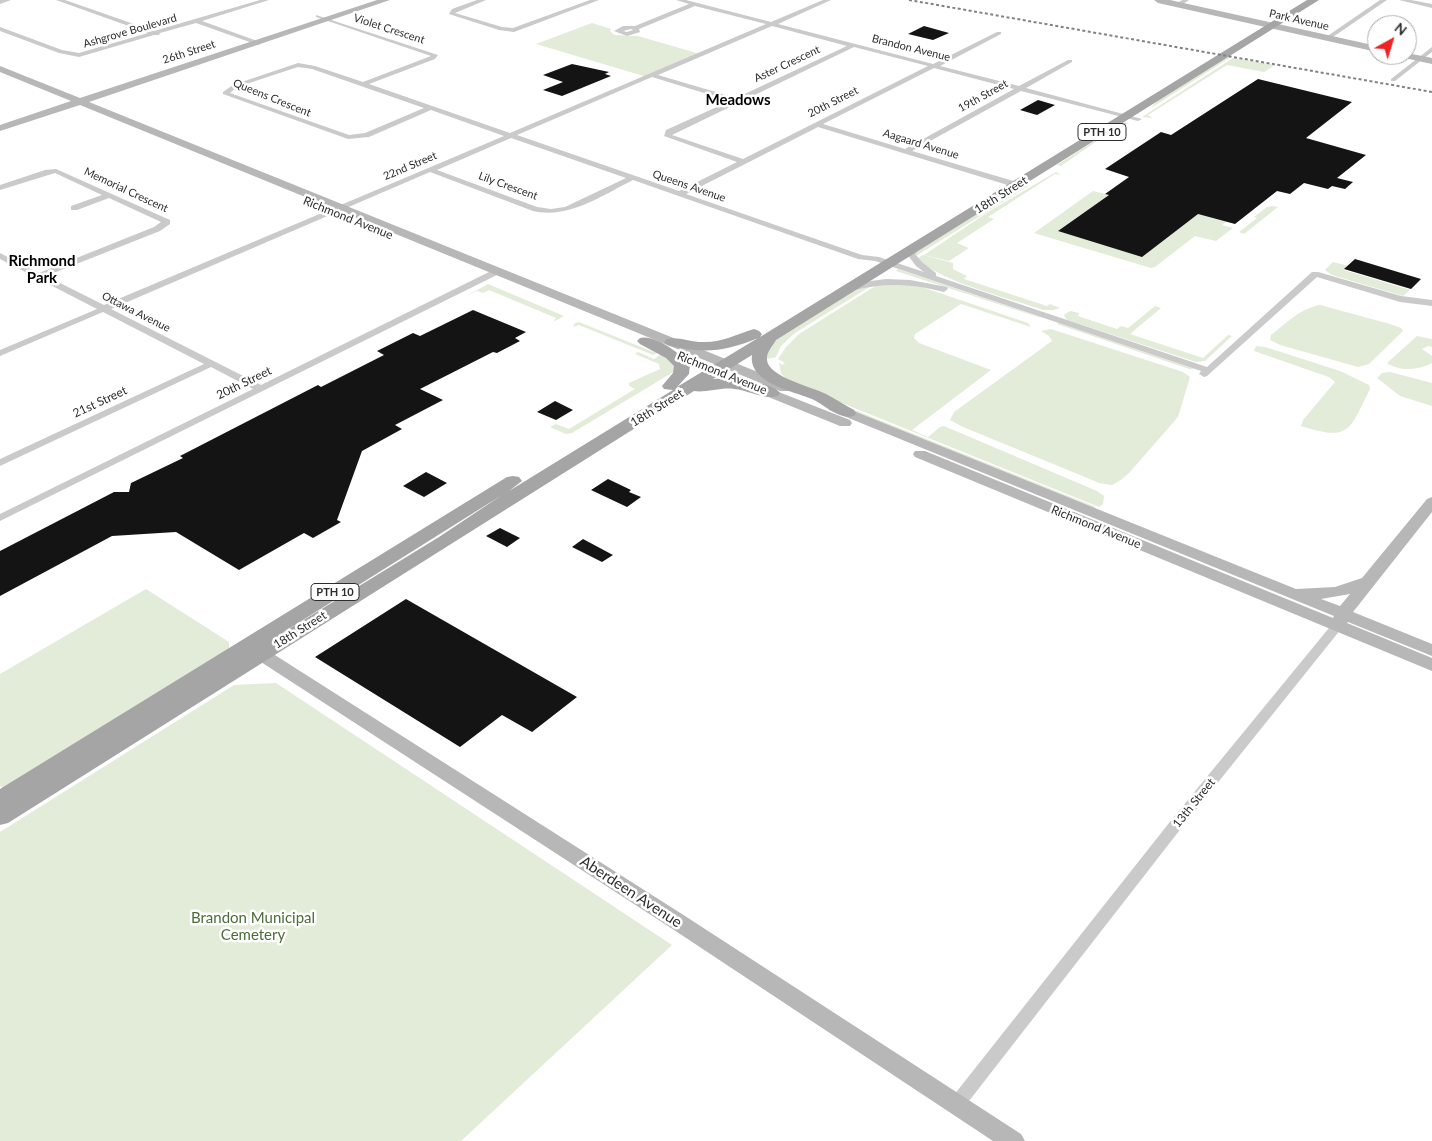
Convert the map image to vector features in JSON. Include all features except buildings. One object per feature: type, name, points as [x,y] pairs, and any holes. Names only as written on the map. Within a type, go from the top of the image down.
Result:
[{"type":"main road","name":"26th Street","points":[[0,128],[69,101],[248,39],[369,0]]},
{"type":"main road","name":"26th Street","points":[[69,101],[258,43],[386,0]]},
{"type":"main road","name":"Park Avenue","points":[[1158,0],[1182,2],[1367,47]]},
{"type":"main road","name":"18th Street","points":[[716,365],[754,334],[1127,116],[1267,24],[1299,0]]},
{"type":"main road","name":"18th Street","points":[[1267,24],[1314,0]]},
{"type":"main road","points":[[1419,59],[1432,61]]},
{"type":"main road","name":"Richmond Avenue","points":[[0,68],[16,75],[28,86],[493,274],[646,341],[848,413],[1096,520],[1340,620],[1432,650]]},
{"type":"main road","name":"18th Street","points":[[0,799],[254,650],[716,365],[775,335],[841,293],[875,262],[917,247],[1011,183]]},
{"type":"main road","name":"Richmond Avenue","points":[[493,274],[672,342],[716,365]]},
{"type":"main road","points":[[672,342],[697,348],[711,348],[754,334]]},
{"type":"main road","points":[[775,335],[759,354],[759,362],[762,369],[773,377],[823,398],[848,413]]},
{"type":"main road","points":[[646,341],[671,355],[682,365],[682,374],[667,395]]},
{"type":"main road","points":[[667,395],[718,383],[746,385],[772,393]]},
{"type":"main road","name":"Richmond Avenue","points":[[772,393],[1096,520],[1272,586],[1432,665]]},
{"type":"main road","name":"13th Street","points":[[1340,620],[1432,502]]},
{"type":"main road","points":[[1272,586],[1304,593],[1328,594],[1343,592],[1368,582]]},
{"type":"main road","name":"18th Street","points":[[0,818],[254,650]]},
{"type":"main road","name":"Aberdeen Avenue","points":[[254,650],[686,927],[1013,1141]]},
{"type":"street","points":[[0,2],[8,0]]},
{"type":"street","points":[[59,0],[156,34]]},
{"type":"street","name":"Ashgrove Boulevard","points":[[0,29],[61,52],[79,55],[156,34],[266,0]]},
{"type":"street","points":[[482,0],[454,10],[452,14],[508,30],[520,28],[596,0]]},
{"type":"street","name":"Brandon Avenue","points":[[679,0],[1127,116]]},
{"type":"street","name":"22nd Street","points":[[0,353],[828,0]]},
{"type":"street","points":[[1328,38],[1384,0]]},
{"type":"street","points":[[1402,0],[1432,6]]},
{"type":"street","points":[[635,28],[696,4]]},
{"type":"street","name":"Violet Crescent","points":[[318,16],[435,55],[433,58],[361,85]]},
{"type":"street","points":[[197,21],[258,43]]},
{"type":"street","name":"20th Street","points":[[680,194],[999,33]]},
{"type":"street","name":"Aster Crescent","points":[[743,162],[668,136],[669,132],[854,46]]},
{"type":"street","points":[[1392,80],[1432,49]]},
{"type":"street","name":"19th Street","points":[[907,151],[1070,61]]},
{"type":"street","name":"Queens Crescent","points":[[430,108],[366,134],[348,137],[225,92],[235,86],[298,65],[313,67],[510,136]]},
{"type":"street","points":[[652,75],[736,100]]},
{"type":"street","name":"26th Street","points":[[0,120],[69,101]]},
{"type":"street","name":"Aagaard Avenue","points":[[818,125],[1011,183]]},
{"type":"street","name":"Queens Avenue","points":[[510,136],[948,287]]},
{"type":"street","name":"Lily Crescent","points":[[431,170],[536,209],[552,211],[567,209],[632,178]]},
{"type":"street","name":"Memorial Crescent","points":[[0,188],[56,171],[167,222],[157,229],[38,276]]},
{"type":"street","points":[[74,208],[110,196]]},
{"type":"street","points":[[917,247],[911,253],[916,261],[948,287]]},
{"type":"street","name":"Ottawa Avenue","points":[[0,256],[261,389]]},
{"type":"street","name":"20th Street","points":[[0,518],[493,274]]},
{"type":"street","points":[[841,293],[859,286],[883,282],[948,287],[1204,373],[1312,277]]},
{"type":"street","points":[[1312,277],[1400,299],[1432,303]]},
{"type":"street","points":[[1312,277],[1396,305],[1432,311]]},
{"type":"street","name":"21st Street","points":[[0,463],[211,364]]},
{"type":"street","name":"Richmond Avenue","points":[[716,365],[772,393]]},
{"type":"street","name":"13th Street","points":[[956,1105],[1174,827],[1340,620]]},
{"type":"green space","points":[[592,23],[611,29],[610,31],[614,35],[638,36],[700,54],[647,77],[536,44]]},
{"type":"green space","points":[[1228,57],[1231,57],[1151,108],[1157,101]]},
{"type":"green space","points":[[1233,58],[1275,65],[1264,72],[1227,65],[1148,115],[1153,118],[1142,117]]},
{"type":"green space","points":[[1124,122],[1129,123],[1094,143],[1061,166],[1057,165]]},
{"type":"green space","points":[[1056,172],[1061,175],[1055,174],[988,217],[994,219],[957,243],[969,248],[949,261],[924,255],[988,212]]},
{"type":"green space","points":[[1025,184],[1030,185],[916,256],[915,253]]},
{"type":"green space","points":[[1093,191],[1109,195],[1058,231],[1198,214],[1226,222],[1222,225],[1233,228],[1216,241],[1195,236],[1155,267],[1151,268],[1034,233]]},
{"type":"green space","points":[[1267,207],[1278,207],[1244,234],[1239,232],[1257,218],[1254,217]]},
{"type":"green space","points":[[923,255],[953,263],[953,269],[967,276],[964,279],[1047,306],[1050,304],[1060,308],[1043,310],[958,282],[941,274],[918,258]]},
{"type":"green space","points":[[1333,262],[1349,266],[1344,270],[1410,290],[1403,296],[1332,275],[1325,270]]},
{"type":"green space","points":[[898,269],[1040,317],[1041,318],[896,271]]},
{"type":"green space","points":[[488,284],[564,316],[553,322],[556,318],[489,290],[483,293],[477,291],[466,296]]},
{"type":"green space","points":[[877,285],[916,285],[1028,323],[1031,327],[961,304],[915,334],[914,338],[919,343],[991,370],[912,430],[928,437],[944,426],[1097,491],[1104,496],[1103,504],[1099,507],[790,382],[781,374],[779,362],[782,365],[785,363],[778,359],[786,347],[799,334]]},
{"type":"green space","points":[[871,286],[795,333],[781,346],[776,357],[763,360],[773,342],[783,334],[853,291]]},
{"type":"green space","points":[[1320,305],[1390,324],[1401,328],[1403,331],[1369,364],[1358,367],[1280,345],[1270,340],[1271,335],[1294,317]]},
{"type":"green space","points":[[1155,306],[1161,308],[1130,334],[1203,358],[1228,335],[1232,336],[1205,361],[1196,362],[1067,320],[1064,315],[1070,311],[1079,313],[1078,316],[1117,329],[1121,326],[1128,328]]},
{"type":"green space","points":[[579,322],[657,353],[653,355],[579,325],[573,327],[575,323]]},
{"type":"green space","points":[[1059,323],[1192,368],[1193,369],[1057,324]]},
{"type":"green space","points":[[1051,329],[1183,372],[1190,377],[1178,417],[1129,473],[1112,485],[1099,483],[950,420],[954,412],[1052,341],[1049,336],[1041,331]]},
{"type":"green space","points":[[1417,336],[1432,339],[1432,347],[1428,346],[1422,349],[1432,356],[1432,363],[1421,367],[1404,369],[1387,363]]},
{"type":"green space","points":[[1256,346],[1265,347],[1340,371],[1369,385],[1370,389],[1352,423],[1346,429],[1330,433],[1301,426],[1303,420],[1335,382],[1329,377],[1254,351]]},
{"type":"green space","points":[[638,352],[654,359],[661,354],[675,364],[675,371],[572,433],[566,434],[550,427],[556,424],[569,429],[635,389],[629,386],[629,383],[660,369],[659,364],[635,354]]},
{"type":"green space","points":[[1390,372],[1432,383],[1432,406],[1400,396],[1377,378],[1382,373]]},
{"type":"green space","points":[[833,401],[1096,507],[1093,508]]},
{"type":"green space","points":[[146,589],[229,642],[229,649],[11,793],[0,786],[0,674]]},
{"type":"green space","name":"Brandon Municipal Cemetery","points":[[276,683],[672,945],[461,1141],[0,1141],[0,832],[234,685]]},
{"type":"railway","points":[[909,0],[1432,92]]},
{"type":"district","name":"Meadows","points":[[738,100]]},
{"type":"district","name":"Richmond Park","points":[[42,270]]}]
